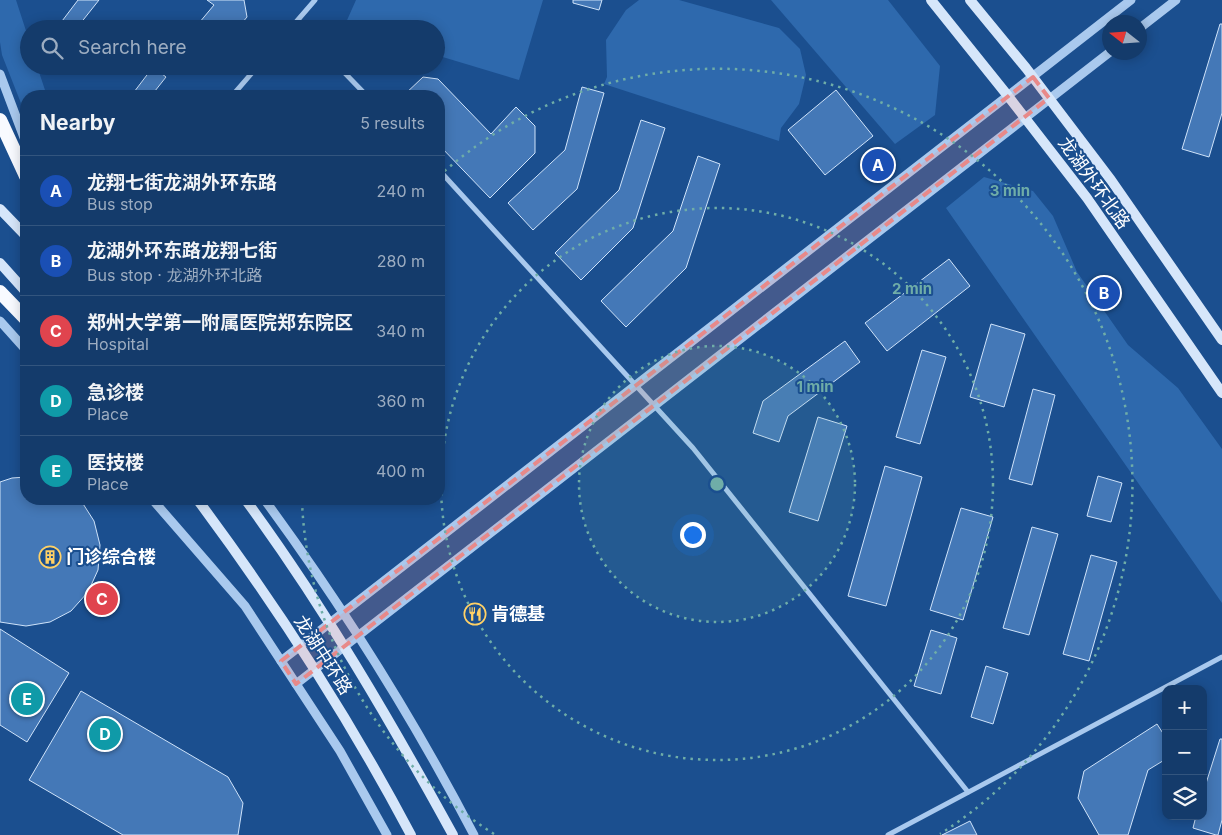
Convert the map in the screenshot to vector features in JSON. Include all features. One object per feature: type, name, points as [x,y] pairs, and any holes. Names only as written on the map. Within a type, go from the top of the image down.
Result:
[{"type":"highway","points":[[0,120],[20,163]]},
{"type":"highway","points":[[0,292],[20,313]]},
{"type":"highway","points":[[198,505],[213,521]]},
{"type":"main road","name":"龙湖外环北路","points":[[931,0],[1087,198],[1222,393]]},
{"type":"main road","name":"龙湖外环北路","points":[[970,0],[1033,77],[1111,180],[1222,340]]},
{"type":"main road","points":[[0,209],[20,230]]},
{"type":"main road","points":[[0,263],[20,285]]},
{"type":"main road","name":"龙湖中环路","points":[[201,505],[287,627],[333,699],[411,835]]},
{"type":"main road","name":"龙湖中环路","points":[[249,505],[296,571],[330,625],[380,706],[453,835]]},
{"type":"street","points":[[298,20],[315,0]]},
{"type":"street","points":[[281,661],[1131,0]]},
{"type":"street","points":[[1147,23],[1176,0]]},
{"type":"street","points":[[296,684],[1102,58]]},
{"type":"street","points":[[0,74],[20,127]]},
{"type":"street","points":[[237,90],[250,75]]},
{"type":"street","points":[[347,75],[361,90]]},
{"type":"street","points":[[445,177],[694,448],[968,792]]},
{"type":"street","points":[[0,321],[19,342]]},
{"type":"street","points":[[157,505],[245,606],[340,751],[387,835]]},
{"type":"street","points":[[268,505],[358,636],[443,774],[474,835]]},
{"type":"street","points":[[888,835],[1222,657]]},
{"type":"highlighted area","points":[[1033,77],[1049,98],[296,684],[281,661]]},
{"type":"shaded area","points":[[0,0],[16,0],[22,20],[20,20],[20,75],[40,75],[45,90],[20,90],[20,101],[2,55],[0,42]]},
{"type":"shaded area","points":[[356,0],[543,0],[519,80],[445,58],[445,20],[347,20]]},
{"type":"shaded area","points":[[639,0],[679,0],[779,28],[800,49],[806,75],[799,104],[781,128],[779,141],[604,84],[607,77],[606,40],[626,10]]},
{"type":"shaded area","points":[[771,0],[888,0],[940,66],[935,115],[895,144]]},
{"type":"shaded area","points":[[984,177],[1033,191],[1053,216],[1077,272],[1128,345],[1178,388],[1222,449],[1222,603],[946,208]]},
{"type":"building","points":[[78,0],[99,0],[83,20],[63,20]]},
{"type":"building","points":[[207,0],[244,0],[247,17],[244,20],[202,20],[214,5]]},
{"type":"building","points":[[573,0],[602,0],[599,10],[573,3]]},
{"type":"building","points":[[1220,24],[1222,24],[1222,113],[1209,157],[1182,149]]},
{"type":"building","points":[[147,75],[163,75],[166,77],[156,90],[136,90]]},
{"type":"building","points":[[423,77],[438,79],[491,134],[516,107],[535,126],[535,153],[490,198],[445,151],[445,90],[409,90]]},
{"type":"building","points":[[582,87],[604,93],[577,189],[533,230],[508,203],[565,150]]},
{"type":"building","points":[[836,90],[873,136],[825,175],[788,130]]},
{"type":"building","points":[[641,120],[665,128],[633,228],[581,280],[555,253],[619,190]]},
{"type":"building","points":[[698,156],[720,164],[686,268],[626,327],[601,301],[673,231]]},
{"type":"building","points":[[949,259],[970,286],[887,351],[865,323]]},
{"type":"building","points":[[991,324],[1025,334],[1004,407],[970,397]]},
{"type":"building","points":[[845,341],[860,362],[788,416],[779,442],[753,433],[763,401]]},
{"type":"building","points":[[922,350],[946,357],[920,444],[896,437]]},
{"type":"building","points":[[1033,389],[1055,395],[1032,485],[1009,479]]},
{"type":"building","points":[[818,417],[847,426],[818,521],[789,512]]},
{"type":"building","points":[[885,466],[922,477],[886,606],[848,596]]},
{"type":"building","points":[[1098,476],[1122,483],[1111,522],[1087,516]]},
{"type":"building","name":"门诊综合楼","points":[[20,477],[20,505],[84,505],[94,521],[100,545],[98,570],[88,592],[71,611],[50,622],[26,626],[0,622],[0,482]]},
{"type":"building","points":[[961,508],[993,517],[963,620],[930,610]]},
{"type":"building","points":[[1032,527],[1058,534],[1029,635],[1003,628]]},
{"type":"building","points":[[1091,555],[1117,562],[1089,661],[1063,654]]},
{"type":"building","points":[[0,629],[69,673],[27,742],[0,725]]},
{"type":"building","points":[[931,630],[957,638],[941,694],[914,686]]},
{"type":"building","points":[[986,666],[1008,673],[993,724],[971,717]]},
{"type":"building","points":[[81,691],[228,777],[243,803],[238,835],[123,835],[29,780]]},
{"type":"building","points":[[1157,724],[1162,732],[1162,761],[1148,770],[1128,835],[1099,835],[1078,798],[1084,771]]},
{"type":"building","points":[[1220,739],[1222,739],[1222,820],[1218,835],[1193,828],[1195,820],[1207,820],[1207,780]]},
{"type":"building","points":[[970,821],[977,835],[942,835]]},
{"type":"place","name":"龙翔七街龙湖外环东路","points":[[878,165]]},
{"type":"place","name":"龙湖外环东路龙翔七街","points":[[1104,293]]},
{"type":"place","name":"门诊综合楼","points":[[50,557]]},
{"type":"place","name":"郑州大学第一附属医院郑东院区","points":[[102,599]]},
{"type":"place","name":"肯德基","points":[[475,614]]},
{"type":"place","name":"医技楼","points":[[27,699]]},
{"type":"place","name":"急诊楼","points":[[105,734]]}]
